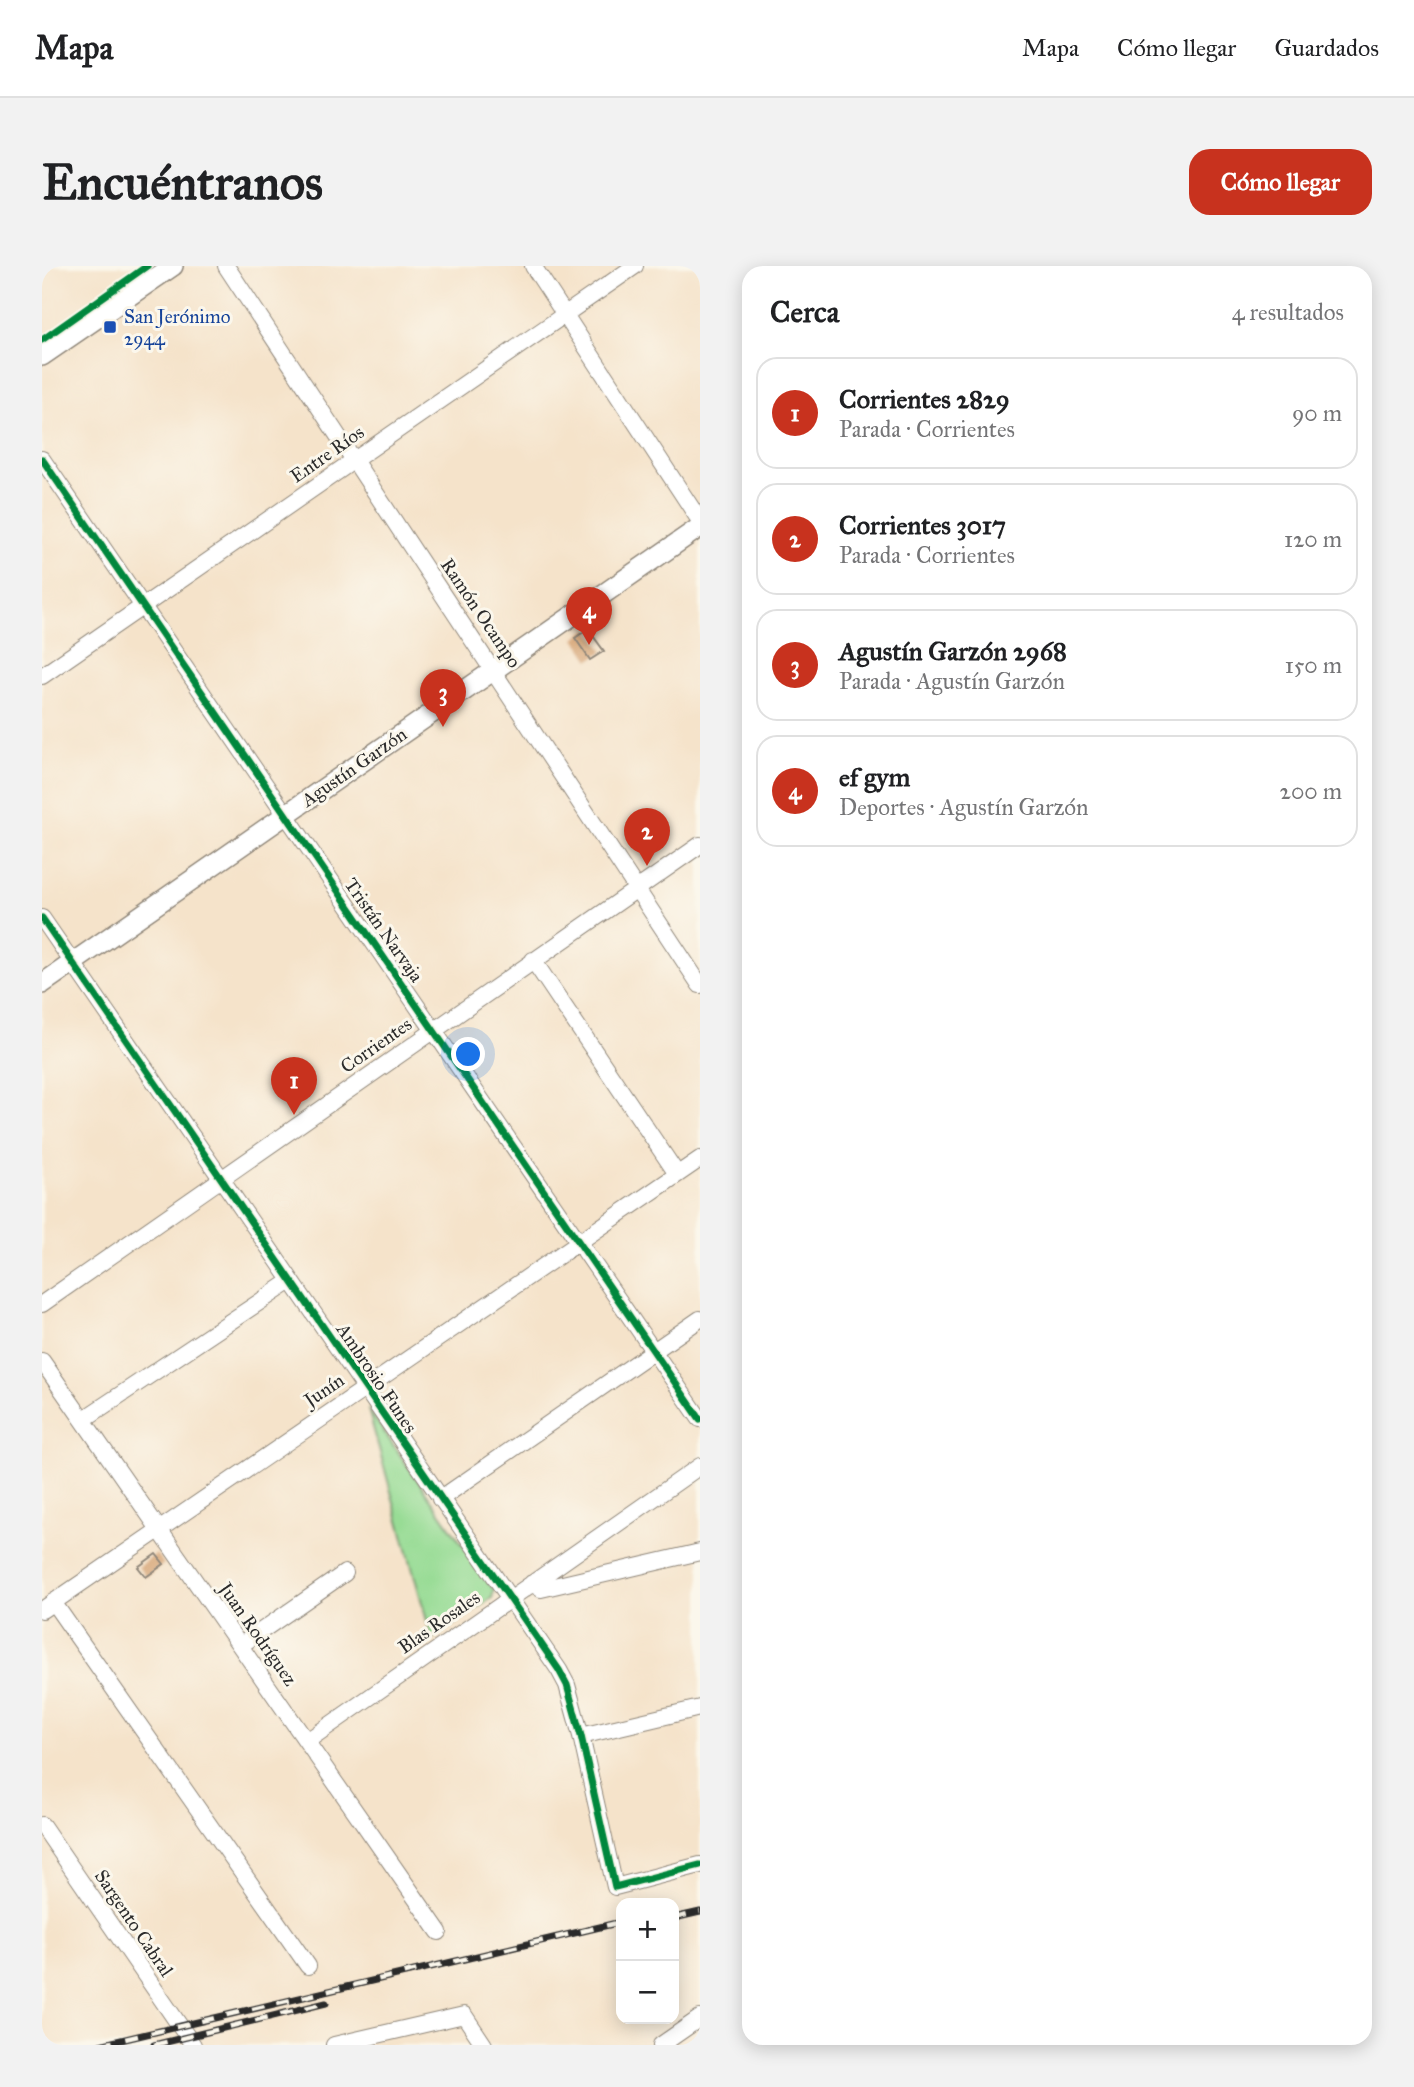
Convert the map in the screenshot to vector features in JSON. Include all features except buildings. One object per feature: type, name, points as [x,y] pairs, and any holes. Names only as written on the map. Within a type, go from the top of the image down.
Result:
[{"type":"main road","points":[[42,356],[173,266]]},
{"type":"main road","name":"Agustín Garzón","points":[[42,984],[700,527]]},
{"type":"street","name":"Ramón Ocampo","points":[[226,266],[700,985]]},
{"type":"street","points":[[533,266],[700,521]]},
{"type":"street","name":"Entre Ríos","points":[[42,676],[635,266]]},
{"type":"street","name":"Tristán Narvaja","points":[[42,459],[700,1419]]},
{"type":"street","name":"Corrientes","points":[[42,1304],[700,845]]},
{"type":"street","name":"Ambrosio Funes","points":[[42,918],[567,1685],[615,1887],[700,1865]]},
{"type":"street","points":[[533,960],[677,1174]]},
{"type":"street","name":"Junín","points":[[47,1606],[700,1159]]},
{"type":"street","points":[[84,1419],[291,1281]]},
{"type":"street","points":[[440,1499],[700,1319]]},
{"type":"street","name":"Juan Rodríguez","points":[[42,1361],[439,1932]]},
{"type":"street","name":"Blas Rosales","points":[[307,1741],[700,1466]]},
{"type":"street","points":[[531,1583],[541,1589],[700,1552]]},
{"type":"street","points":[[241,1645],[345,1573]]},
{"type":"street","points":[[47,1606],[308,1966]]},
{"type":"street","points":[[580,1736],[700,1708]]},
{"type":"street","name":"Sargento Cabral","points":[[42,1825],[193,2045]]},
{"type":"street","points":[[334,2045],[464,2015],[484,2045]]},
{"type":"street","points":[[661,2045],[700,2018]]},
{"type":"green space","points":[[368,1409],[494,1590],[492,1598],[432,1639]]},
{"type":"railway","points":[[679,1917],[700,1912]]},
{"type":"railway","points":[[100,2045],[616,1923]]},
{"type":"railway","points":[[154,2045],[326,2003]]},
{"type":"cycle path","points":[[42,340],[147,266]]},
{"type":"cycle path","points":[[42,459],[700,1419]]},
{"type":"cycle path","points":[[42,918],[559,1670],[567,1685],[581,1736],[615,1887],[700,1865]]},
{"type":"place","name":"San Jerónimo 2944","points":[[110,327]]},
{"type":"place","name":"ef gym","points":[[589,645]]},
{"type":"place","name":"Agustín Garzón 2968","points":[[443,727]]},
{"type":"place","name":"Corrientes 3017","points":[[647,866]]},
{"type":"place","name":"Corrientes 2829","points":[[294,1115]]}]
